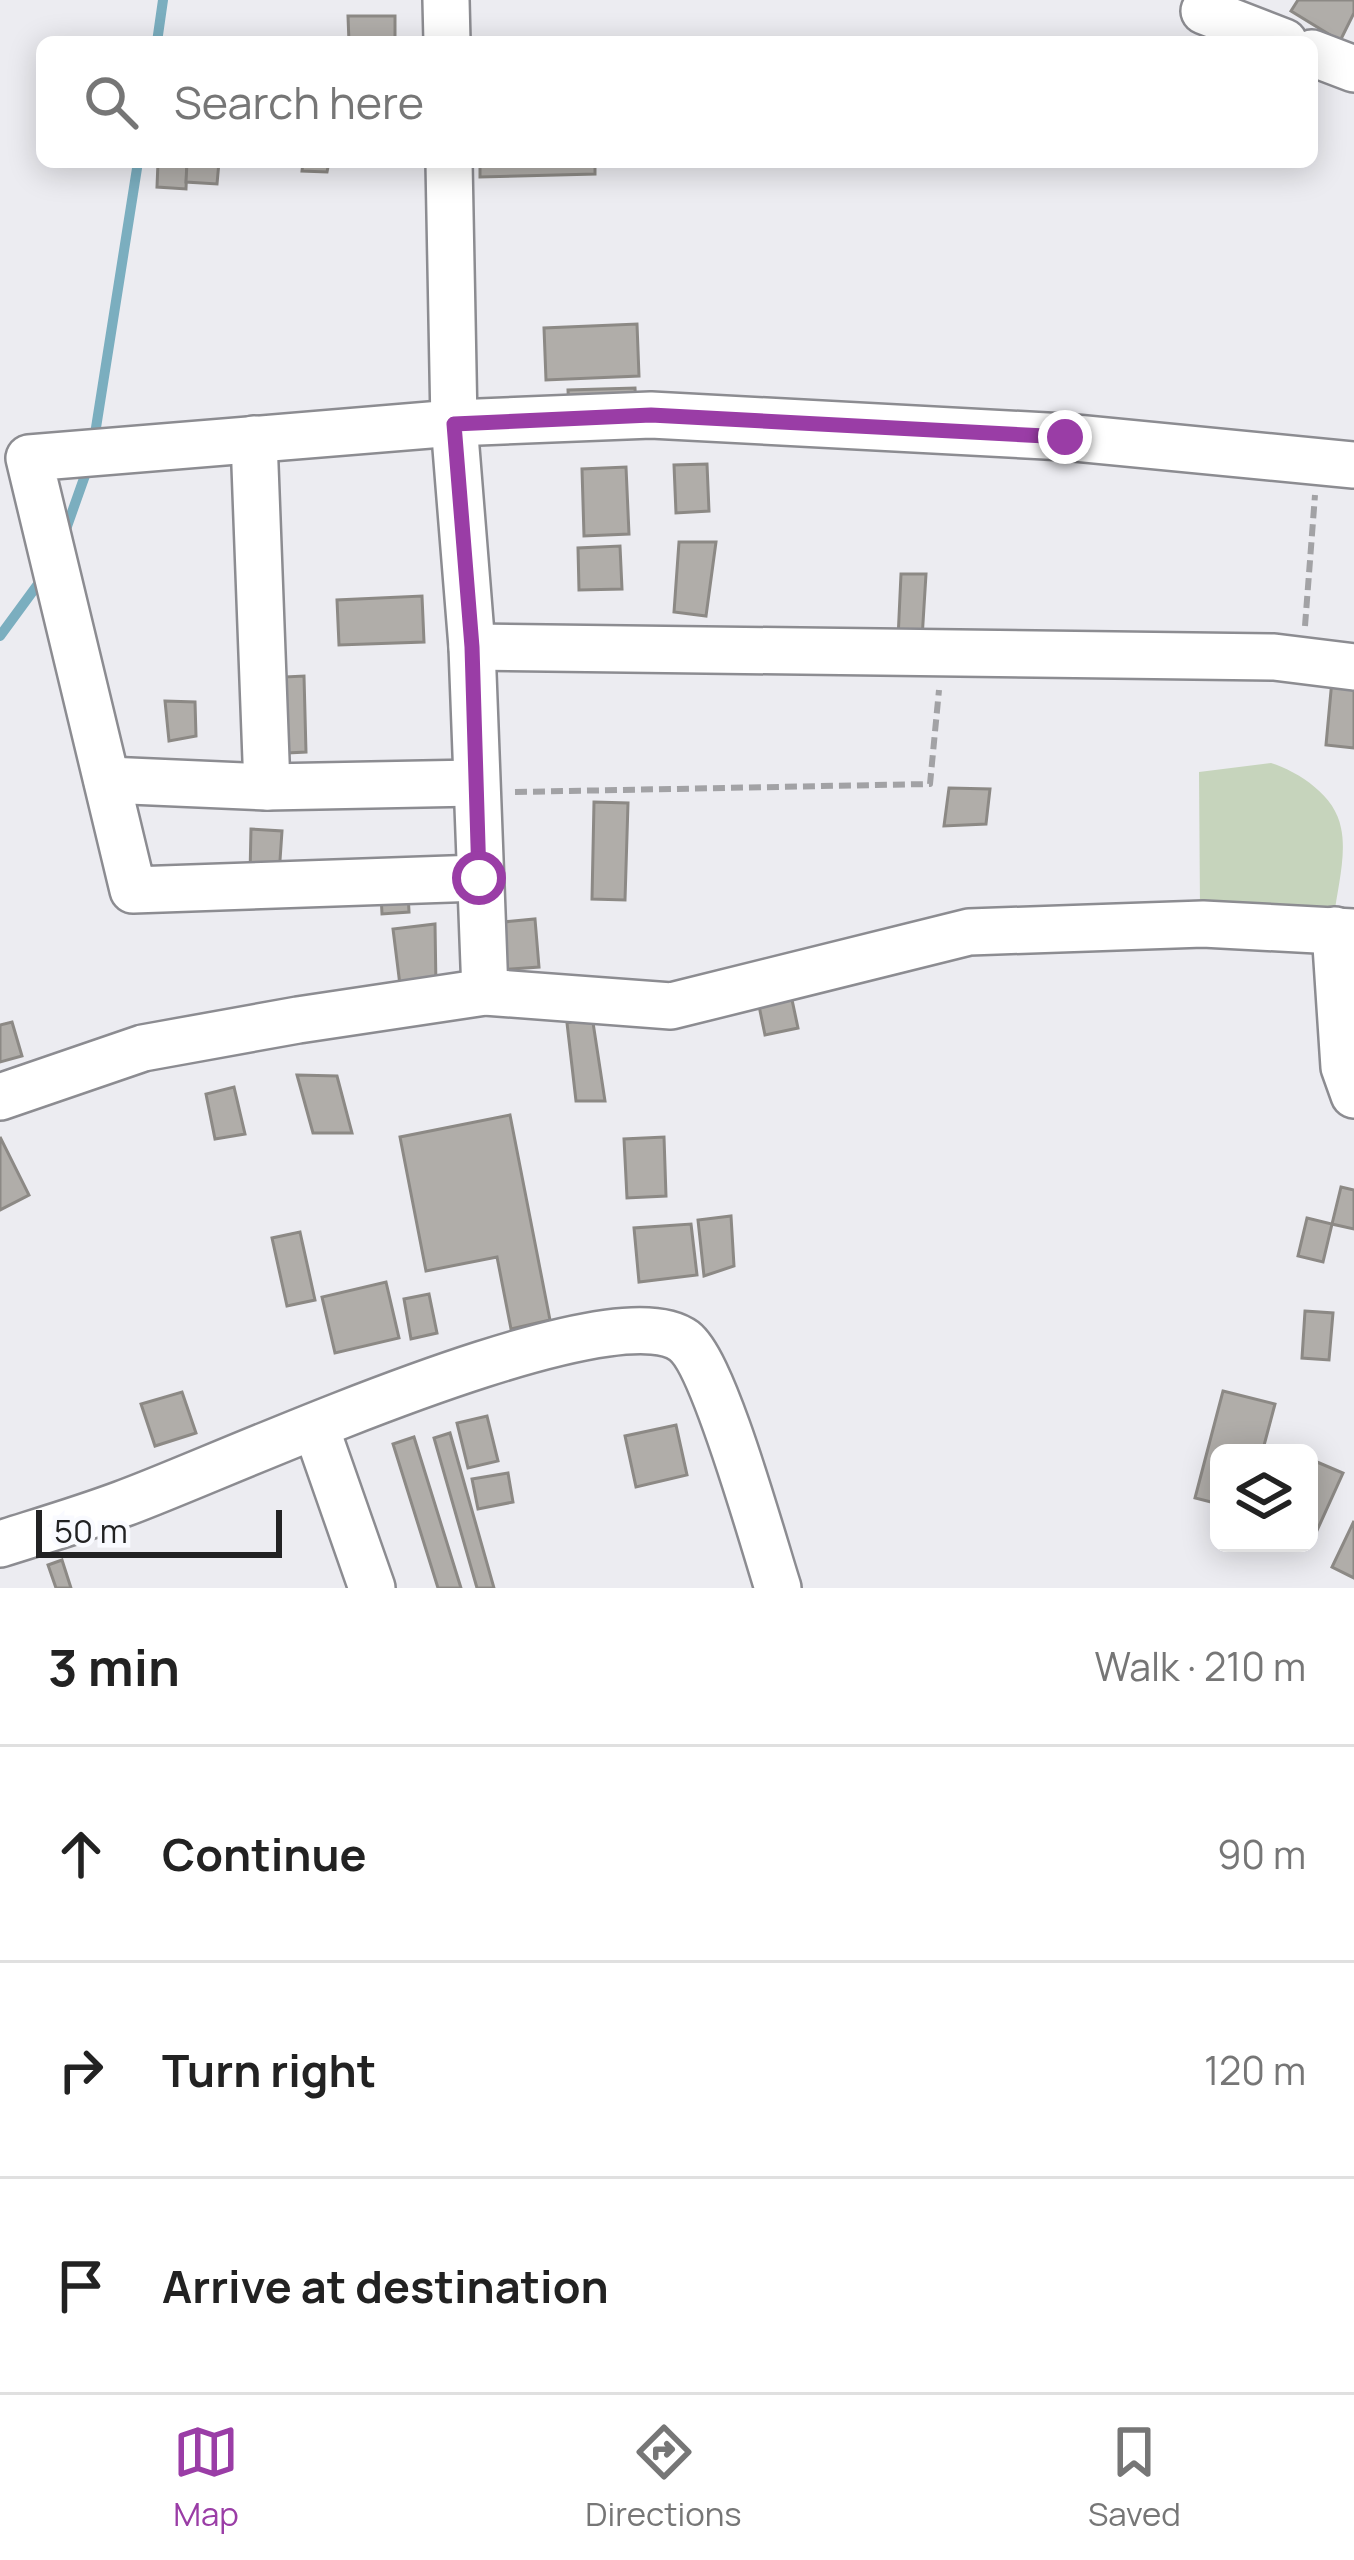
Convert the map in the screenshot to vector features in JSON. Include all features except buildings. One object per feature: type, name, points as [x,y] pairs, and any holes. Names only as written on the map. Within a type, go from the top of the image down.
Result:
[{"type":"street","points":[[446,0],[447,36]]},
{"type":"street","points":[[1204,11],[1269,36]]},
{"type":"street","points":[[1318,54],[1354,69]]},
{"type":"street","points":[[449,168],[454,424],[472,647],[485,992]]},
{"type":"street","points":[[479,878],[134,890],[29,458],[454,424],[651,415],[1065,437],[1335,464]]},
{"type":"street","points":[[254,440],[267,787]]},
{"type":"street","points":[[472,647],[1274,657],[1354,667]]},
{"type":"street","points":[[107,780],[475,788]]},
{"type":"street","points":[[0,1097],[143,1048],[485,992],[671,1006],[969,932],[1203,924],[1344,931],[1344,1067],[1354,1096]]},
{"type":"street","points":[[0,1544],[124,1504],[416,1386],[539,1347],[633,1329],[657,1330],[682,1340],[697,1356],[713,1389],[778,1588]]},
{"type":"street","points":[[316,1428],[372,1588]]},
{"type":"path","points":[[1303,660],[1335,464]]},
{"type":"path","points":[[475,788],[930,784],[942,653]]},
{"type":"green space","points":[[1271,763],[1315,787],[1338,816],[1343,850],[1334,917],[1200,909],[1199,772]]},
{"type":"waterway","points":[[158,36],[163,0]]},
{"type":"waterway","points":[[95,434],[137,168]]},
{"type":"waterway","points":[[65,532],[88,467]]},
{"type":"waterway","points":[[0,636],[44,576]]},
{"type":"route","points":[[479,878],[472,647],[454,424],[651,415],[1065,437]]}]
